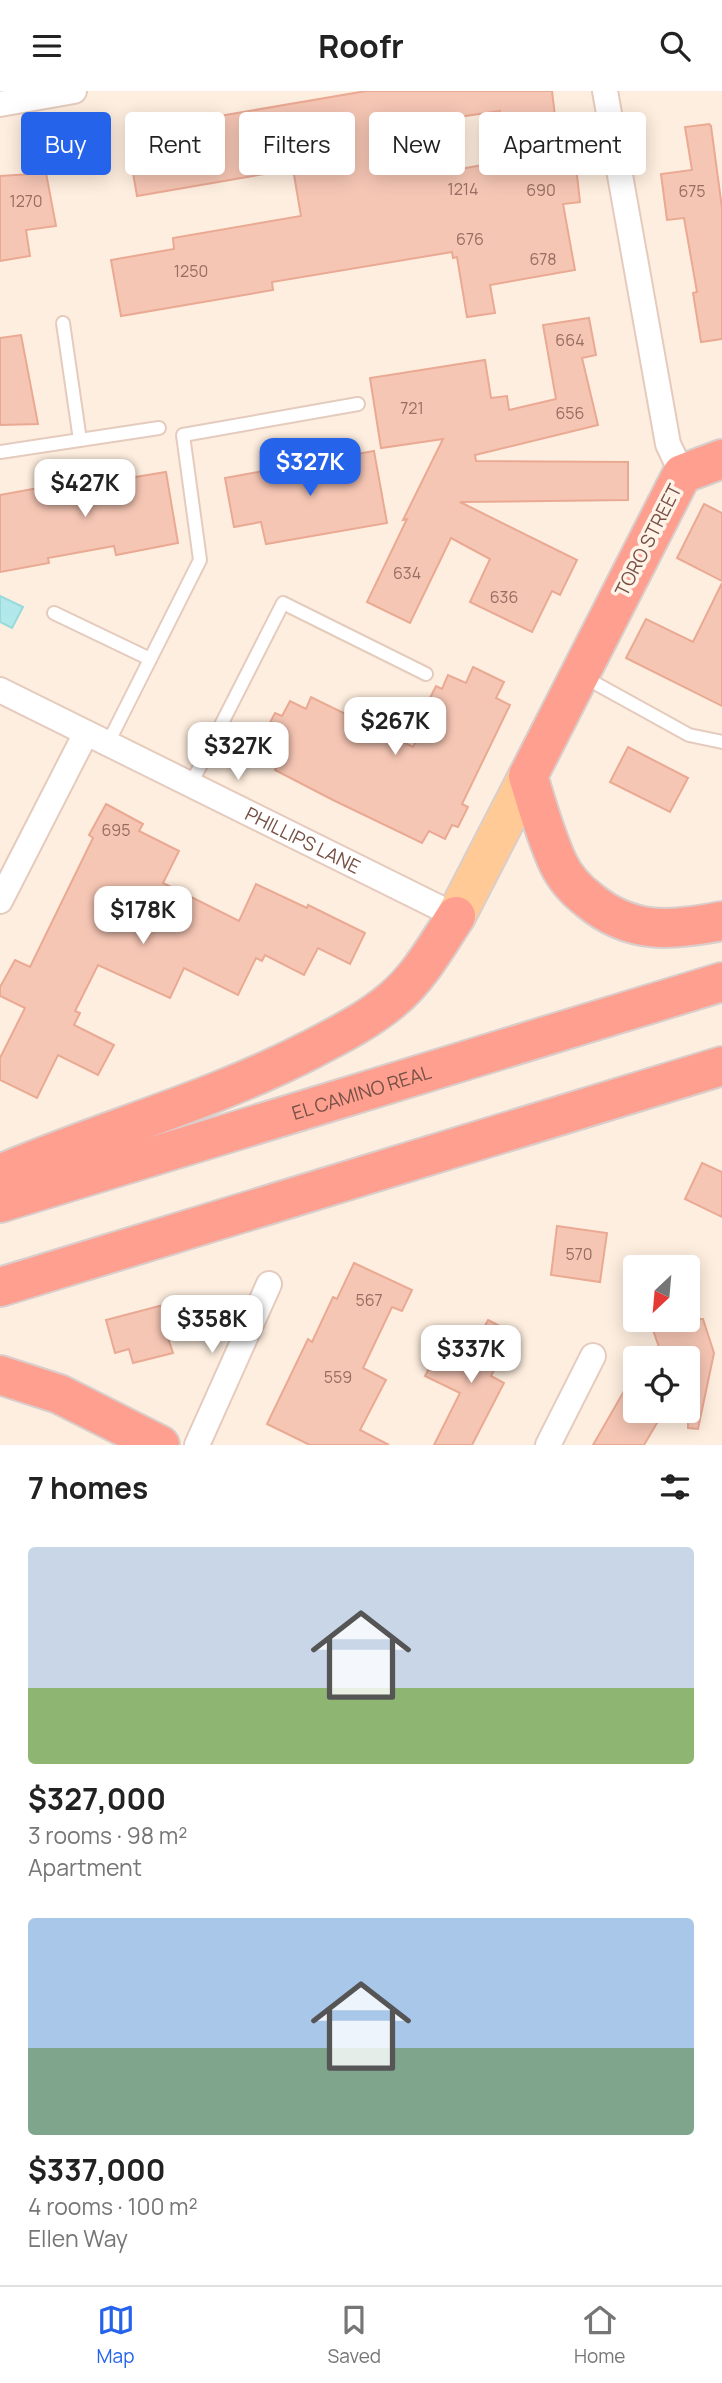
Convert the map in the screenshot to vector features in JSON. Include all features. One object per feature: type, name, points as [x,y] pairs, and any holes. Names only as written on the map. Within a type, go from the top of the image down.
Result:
[{"type":"highway","points":[[682,474],[722,459]]},
{"type":"highway","name":"TORO STREET","points":[[528,776],[682,474]]},
{"type":"highway","points":[[528,776],[558,865],[574,887],[597,908],[624,922],[649,928],[683,929],[722,921]]},
{"type":"highway","points":[[0,1174],[245,1080],[345,1032],[370,1017],[407,986],[456,916]]},
{"type":"highway","name":"EL CAMINO REAL","points":[[0,1203],[722,982]]},
{"type":"highway","points":[[0,1287],[722,1066]]},
{"type":"highway","points":[[0,1375],[59,1394],[160,1445]]},
{"type":"main road","name":"TORO STREET","points":[[456,916],[528,776]]},
{"type":"street","points":[[0,104],[74,91]]},
{"type":"street","name":"TORO STREET","points":[[606,91],[668,444],[682,474]]},
{"type":"street","name":"PHILLIPS LANE","points":[[0,690],[456,916]]},
{"type":"street","points":[[0,901],[97,738]]},
{"type":"street","points":[[197,1445],[269,1284]]},
{"type":"street","points":[[548,1445],[593,1356]]},
{"type":"lane","points":[[63,324],[80,440]]},
{"type":"lane","points":[[97,738],[150,659],[200,560],[183,435],[358,404]]},
{"type":"lane","points":[[0,452],[159,428]]},
{"type":"lane","points":[[191,784],[283,603],[426,674]]},
{"type":"lane","points":[[54,613],[150,659]]},
{"type":"lane","points":[[579,675],[689,736],[722,742]]},
{"type":"water","points":[[0,596],[23,607],[12,628],[0,622]]},
{"type":"building","points":[[366,91],[552,91],[555,112],[500,111],[465,116],[465,112],[369,112],[369,175],[465,175],[465,168],[479,166],[479,175],[577,175],[580,202],[563,204],[575,270],[490,285],[495,313],[467,317],[457,257],[453,258],[452,252],[272,282],[273,290],[121,316],[111,260],[174,249],[173,238],[301,216],[294,175],[355,175],[355,112],[243,112]]},
{"type":"building","points":[[239,113],[239,175],[258,175],[137,196],[133,175],[225,175],[225,115]]},
{"type":"building","points":[[709,124],[722,208],[722,339],[701,342],[693,293],[697,292],[684,218],[667,220],[661,174],[692,170],[685,127]]},
{"type":"building","points":[[46,175],[56,226],[26,230],[30,256],[0,261],[0,176]]},
{"type":"building","points":[[589,318],[596,355],[582,358],[598,425],[475,455],[476,461],[628,462],[628,500],[460,502],[577,560],[560,595],[552,591],[532,632],[470,602],[490,559],[451,538],[410,623],[367,602],[443,439],[381,448],[370,378],[485,360],[491,398],[507,396],[509,410],[556,399],[543,325]]},
{"type":"building","points":[[21,335],[38,424],[0,425],[0,338]]},
{"type":"building","points":[[374,451],[387,523],[266,544],[261,522],[234,527],[225,478]]},
{"type":"building","points":[[166,472],[178,543],[116,555],[114,546],[48,558],[49,563],[0,572],[0,495],[104,476],[105,482]]},
{"type":"building","points":[[704,504],[722,513],[722,581],[677,558]]},
{"type":"building","points":[[722,583],[722,706],[626,658],[646,619],[693,642]]},
{"type":"building","points":[[473,667],[504,682],[496,698],[510,705],[462,804],[468,807],[458,827],[452,825],[445,839],[429,831],[422,843],[333,800],[275,770],[281,758],[265,750],[272,736],[265,732],[275,713],[282,716],[290,701],[306,709],[311,697],[413,747],[432,709],[426,706],[436,686],[442,689],[448,675],[466,683]]},
{"type":"building","points":[[628,747],[688,778],[670,812],[610,782]]},
{"type":"building","points":[[106,804],[143,824],[139,831],[179,851],[163,883],[239,921],[256,884],[307,908],[308,905],[365,933],[350,964],[318,948],[304,975],[265,955],[262,961],[256,958],[238,995],[184,968],[170,998],[98,965],[75,1011],[80,1013],[74,1025],[114,1045],[98,1075],[58,1055],[37,1098],[0,1080],[0,1058],[25,1008],[0,996],[0,987],[15,960],[30,967],[93,838],[89,835]]},
{"type":"building","points":[[702,1163],[722,1172],[722,1217],[685,1199]]},
{"type":"building","points":[[557,1226],[607,1233],[600,1282],[551,1275]]},
{"type":"building","points":[[354,1263],[412,1290],[402,1311],[392,1307],[363,1368],[386,1380],[360,1430],[389,1445],[310,1445],[267,1424],[308,1339],[312,1342],[333,1297],[337,1299]]},
{"type":"building","points":[[171,1303],[180,1335],[168,1338],[173,1353],[133,1363],[129,1349],[115,1353],[106,1320]]},
{"type":"building","points":[[700,1319],[703,1319],[714,1353],[700,1420],[700,1346],[659,1346],[654,1332],[700,1332]]},
{"type":"building","points":[[488,1320],[513,1333],[491,1376],[504,1383],[472,1445],[434,1445],[460,1393],[425,1376],[439,1349],[466,1362]]},
{"type":"building","points":[[623,1393],[623,1423],[657,1423],[644,1445],[593,1445]]},
{"type":"building","points":[[688,1423],[699,1423],[698,1429],[688,1428]]}]
